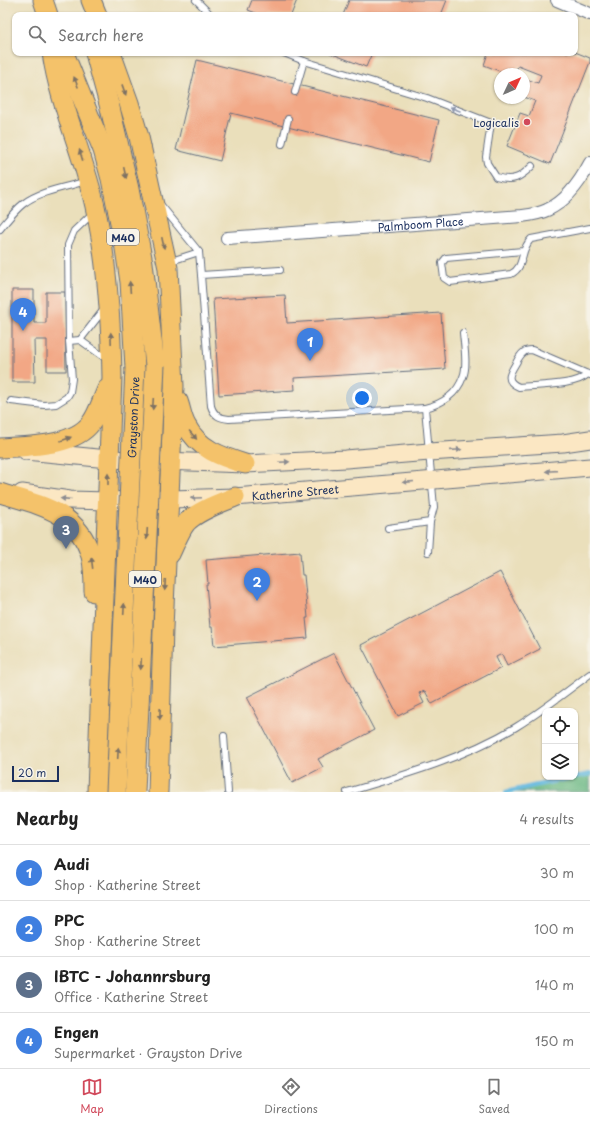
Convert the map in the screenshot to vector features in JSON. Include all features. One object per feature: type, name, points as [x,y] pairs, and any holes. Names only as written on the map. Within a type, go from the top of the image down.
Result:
[{"type":"main road","points":[[80,0],[83,12]]},
{"type":"main road","points":[[92,0],[96,12]]},
{"type":"main road","points":[[53,56],[63,101],[82,157],[96,211],[104,260],[108,303],[112,370],[97,792]]},
{"type":"main road","name":"Grayston Drive","points":[[65,56],[103,150],[111,179],[124,242],[130,282],[135,368],[116,792]]},
{"type":"main road","name":"Grayston Drive","points":[[96,56],[129,189],[143,263],[155,365],[135,792]]},
{"type":"main road","points":[[112,56],[129,103],[139,137],[167,262],[174,386],[172,462],[163,628],[158,792]]},
{"type":"main road","points":[[0,448],[53,443],[76,435],[91,424],[99,408],[112,370]]},
{"type":"main road","points":[[174,386],[185,424],[190,433],[206,448],[217,455],[245,464]]},
{"type":"main road","points":[[0,448],[108,459],[245,464],[346,459],[563,443],[590,439]]},
{"type":"main road","name":"Katherine Street","points":[[0,490],[70,500],[108,501],[235,497],[590,467]]},
{"type":"main road","points":[[0,493],[53,510],[62,516],[78,530],[91,557],[94,579],[99,742]]},
{"type":"main road","points":[[167,562],[180,532],[187,523],[206,509],[235,497]]},
{"type":"street","points":[[559,0],[590,14]]},
{"type":"street","name":"Palmboom Place","points":[[227,238],[436,223],[535,214],[546,211],[569,194],[580,182],[590,163]]},
{"type":"lane","points":[[196,0],[208,12]]},
{"type":"lane","points":[[292,56],[428,98],[492,123],[486,157],[487,163],[496,177],[508,180],[517,178],[522,176],[532,166]]},
{"type":"lane","points":[[295,92],[304,61]]},
{"type":"lane","points":[[282,144],[288,119]]},
{"type":"lane","points":[[0,229],[16,211],[31,199],[88,180]]},
{"type":"lane","points":[[152,194],[199,252],[211,406],[216,415],[222,418],[229,419],[425,408],[436,405],[447,398],[457,388],[464,376],[465,355],[463,333]]},
{"type":"lane","points":[[11,401],[48,405],[56,404],[67,397],[70,392],[68,245],[74,230],[96,211]]},
{"type":"lane","points":[[523,251],[446,258],[442,263],[444,278],[450,282],[511,274],[517,270],[523,251],[531,239],[590,228]]},
{"type":"lane","points":[[167,262],[199,252]]},
{"type":"lane","points":[[201,275],[280,270]]},
{"type":"lane","points":[[69,341],[80,340],[108,303]]},
{"type":"lane","points":[[80,340],[112,370]]},
{"type":"lane","points":[[532,350],[589,374],[574,382],[519,387],[510,382],[509,374],[524,351],[532,350]]},
{"type":"lane","points":[[425,408],[434,507],[430,522],[428,552]]},
{"type":"lane","points":[[388,528],[430,522]]},
{"type":"lane","points":[[347,792],[412,773],[479,746],[517,727],[590,674]]},
{"type":"lane","points":[[224,736],[228,792]]},
{"type":"green space","points":[[590,774],[590,792],[506,792],[562,780],[578,780],[578,777]]},
{"type":"building","points":[[252,0],[297,0],[292,12],[253,12],[248,10]]},
{"type":"building","points":[[349,0],[447,0],[442,12],[344,12]]},
{"type":"building","points":[[578,53],[590,58],[590,62],[550,164],[507,146],[520,113],[529,116],[535,101],[530,99],[530,80],[538,83],[541,75],[530,71],[530,68],[518,66],[517,68],[494,69],[484,65],[487,56],[578,56]]},
{"type":"building","points":[[338,56],[371,56],[366,67]]},
{"type":"building","points":[[197,60],[439,120],[429,162],[231,113],[220,161],[176,150]]},
{"type":"building","points":[[12,290],[34,290],[34,323],[46,323],[46,292],[65,292],[66,371],[47,371],[47,340],[34,340],[35,382],[12,382]]},
{"type":"building","points":[[285,295],[287,323],[441,313],[445,369],[294,378],[295,390],[219,395],[213,299]]},
{"type":"building","points":[[300,552],[302,575],[304,575],[308,618],[306,618],[308,638],[214,646],[212,627],[210,627],[206,584],[208,584],[206,560]]},
{"type":"building","points":[[500,572],[540,649],[507,666],[502,654],[496,657],[501,668],[432,704],[425,691],[419,693],[424,703],[398,716],[361,645]]},
{"type":"building","points":[[334,653],[374,730],[318,759],[323,767],[292,783],[247,697]]},
{"type":"waterway","points":[[578,776],[590,774]]},
{"type":"waterway","points":[[506,792],[560,780]]},
{"type":"place","name":"Logicalis","points":[[527,122]]},
{"type":"place","name":"Engen","points":[[23,331]]},
{"type":"place","name":"Audi","points":[[310,361]]},
{"type":"place","name":"IBTC - Johannrsburg","points":[[66,549]]},
{"type":"place","name":"PPC","points":[[257,601]]}]
